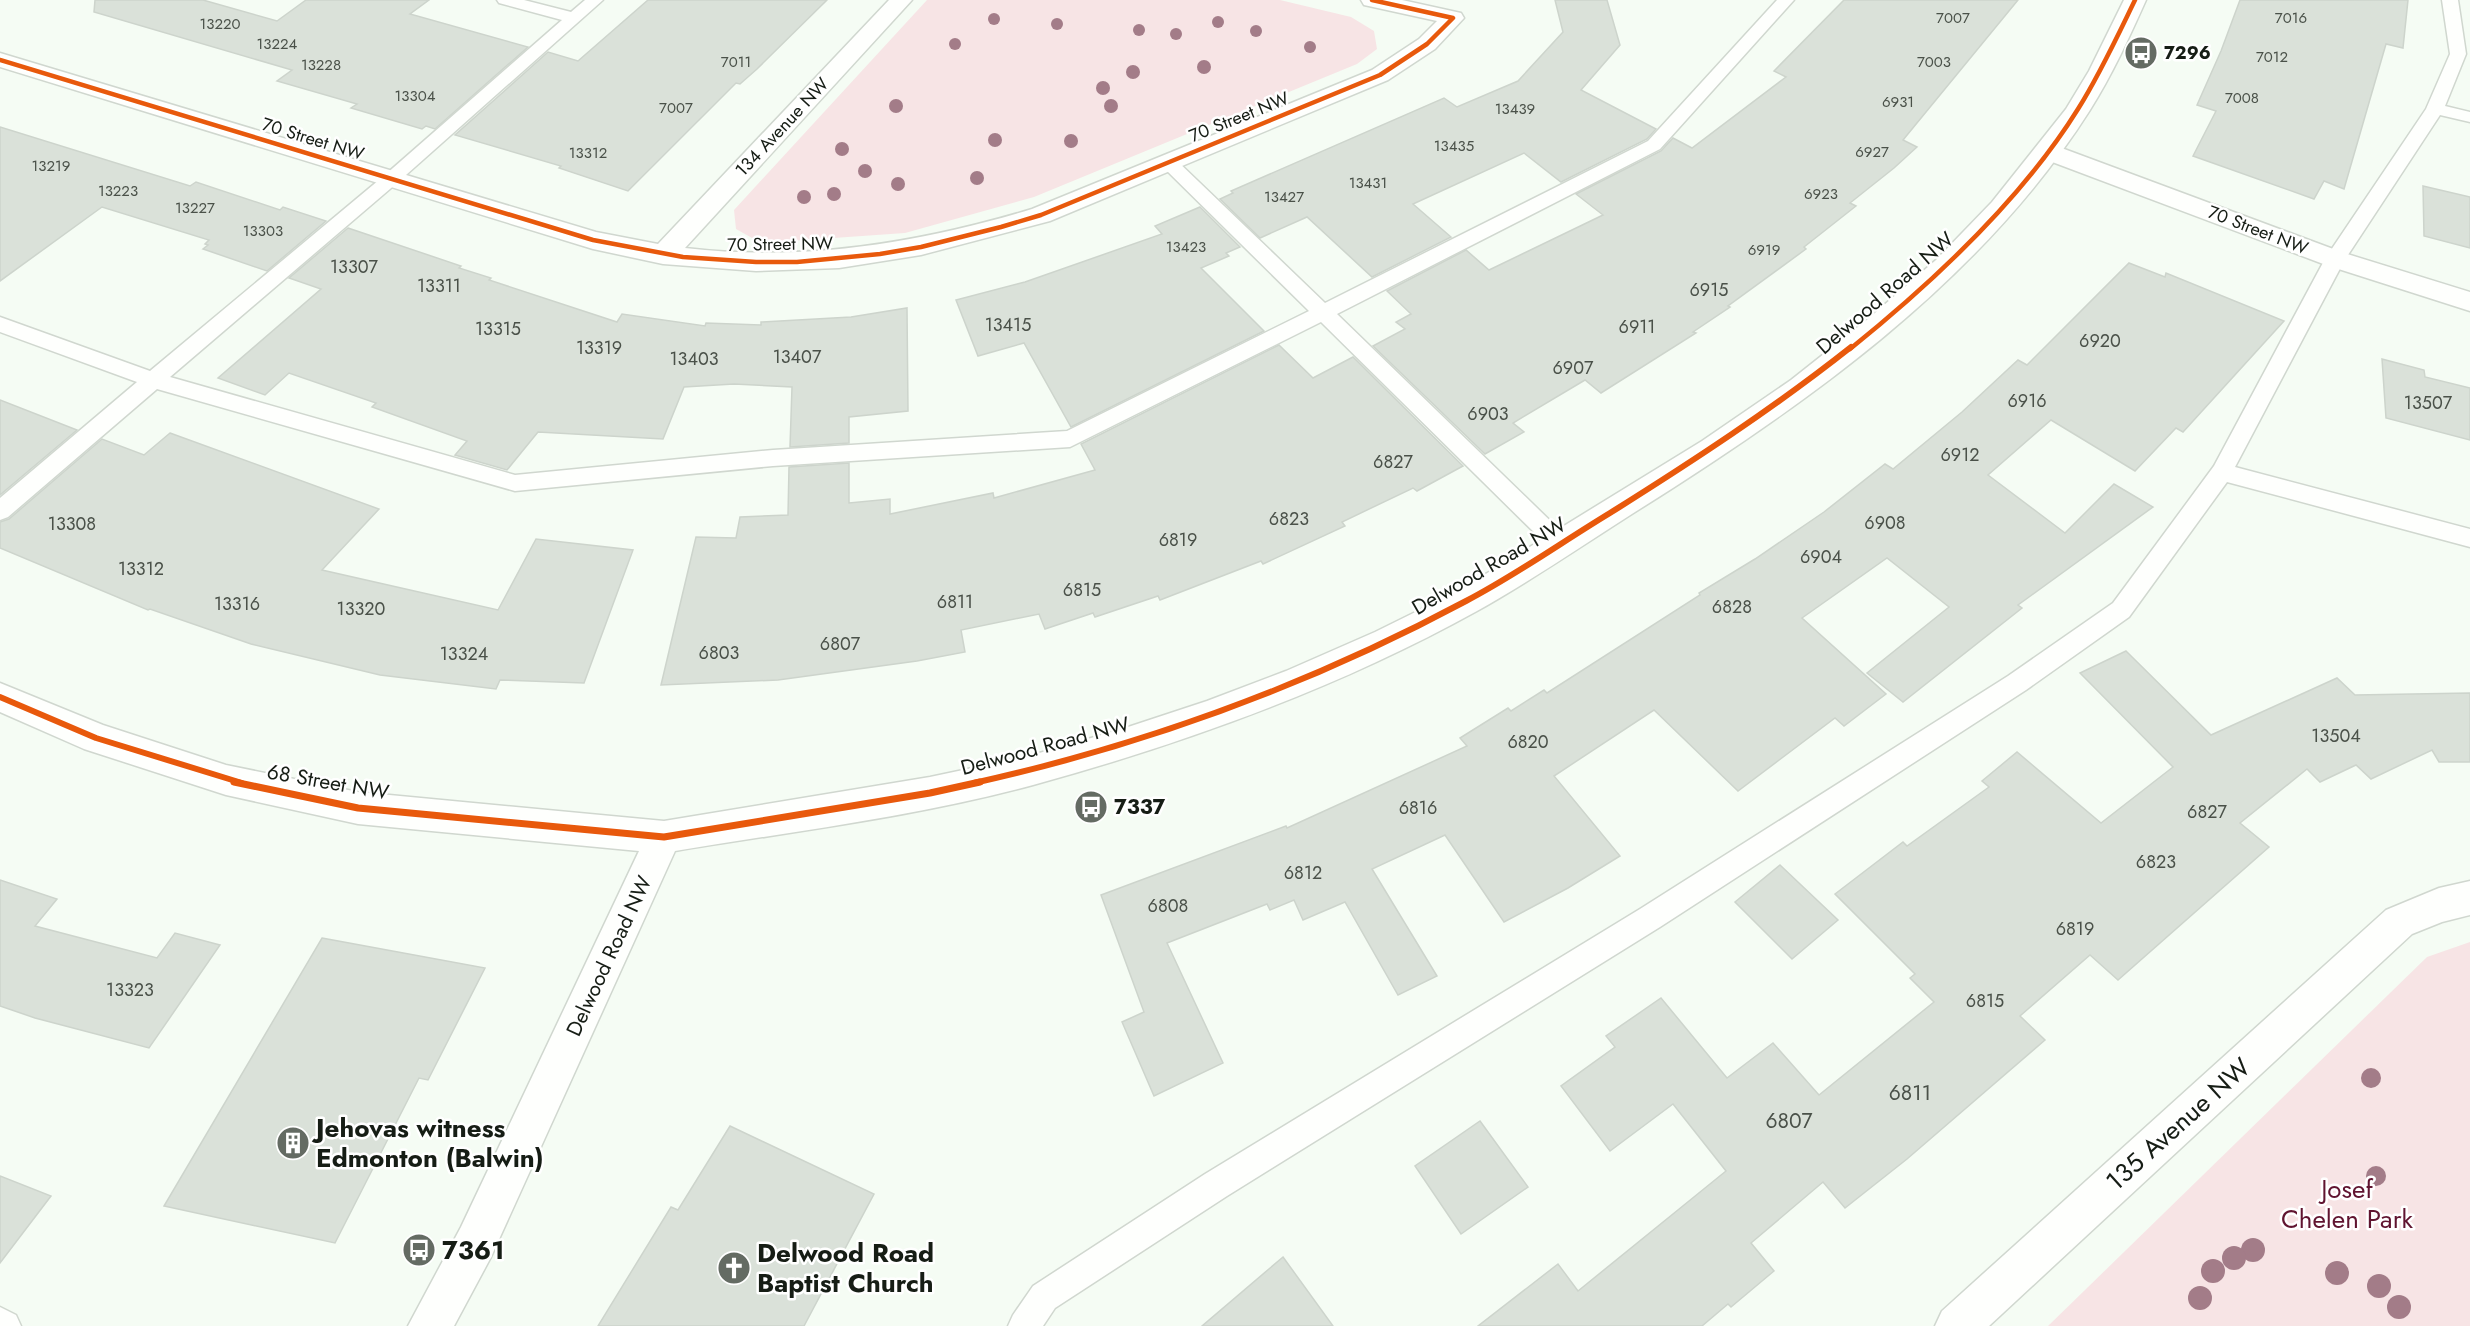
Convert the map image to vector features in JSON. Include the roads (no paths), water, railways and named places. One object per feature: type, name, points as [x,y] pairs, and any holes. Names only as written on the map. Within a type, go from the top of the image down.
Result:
[{"type":"street","name":"134 Avenue NW","points":[[663,255],[901,0]]},
{"type":"street","name":"70 Street NW","points":[[0,60],[592,240],[663,255],[715,260],[793,261],[882,254],[937,245],[990,232],[1041,215],[1380,75],[1427,44],[1453,18],[1372,0]]},
{"type":"street","name":"Delwood Road NW","points":[[430,1326],[476,1242],[664,837],[930,793],[1029,771],[1122,744],[1288,686],[1387,642],[1469,600],[1712,449],[1801,387],[1878,326],[1945,266],[2001,208],[2078,111],[2101,71],[2135,0]]},
{"type":"street","name":"70 Street NW","points":[[2048,151],[2336,259],[2470,302]]},
{"type":"street","name":"68 Street NW","points":[[0,697],[96,738],[226,780],[347,805],[664,837]]},
{"type":"street","name":"135 Avenue NW","points":[[1957,1326],[2399,922],[2439,905],[2470,898]]},
{"type":"lane","points":[[505,0],[574,18]]},
{"type":"lane","points":[[0,511],[391,179],[595,0]]},
{"type":"lane","points":[[0,324],[153,380],[515,483],[772,458],[1070,439],[1654,145],[1786,0]]},
{"type":"lane","points":[[1024,1326],[1044,1297],[1206,1191],[1650,918],[2017,683],[2121,610],[2222,472],[2336,259],[2435,109],[2458,54],[2450,0]]},
{"type":"lane","points":[[2435,109],[2470,117]]},
{"type":"lane","points":[[1168,162],[1560,544]]},
{"type":"lane","points":[[2222,472],[2470,537]]},
{"type":"lane","points":[[0,1323],[5,1326]]},
{"type":"place","name":"7296","points":[[2141,53]]},
{"type":"place","name":"7337","points":[[1091,807]]},
{"type":"place","name":"Jehovas witness Edmonton (Balwin)","points":[[293,1143]]},
{"type":"place","name":"7361","points":[[419,1250]]},
{"type":"place","name":"Delwood Road Baptist Church","points":[[734,1268]]},
{"type":"park label","name":"Josef Chelen Park","points":[[2347,1204]]}]
